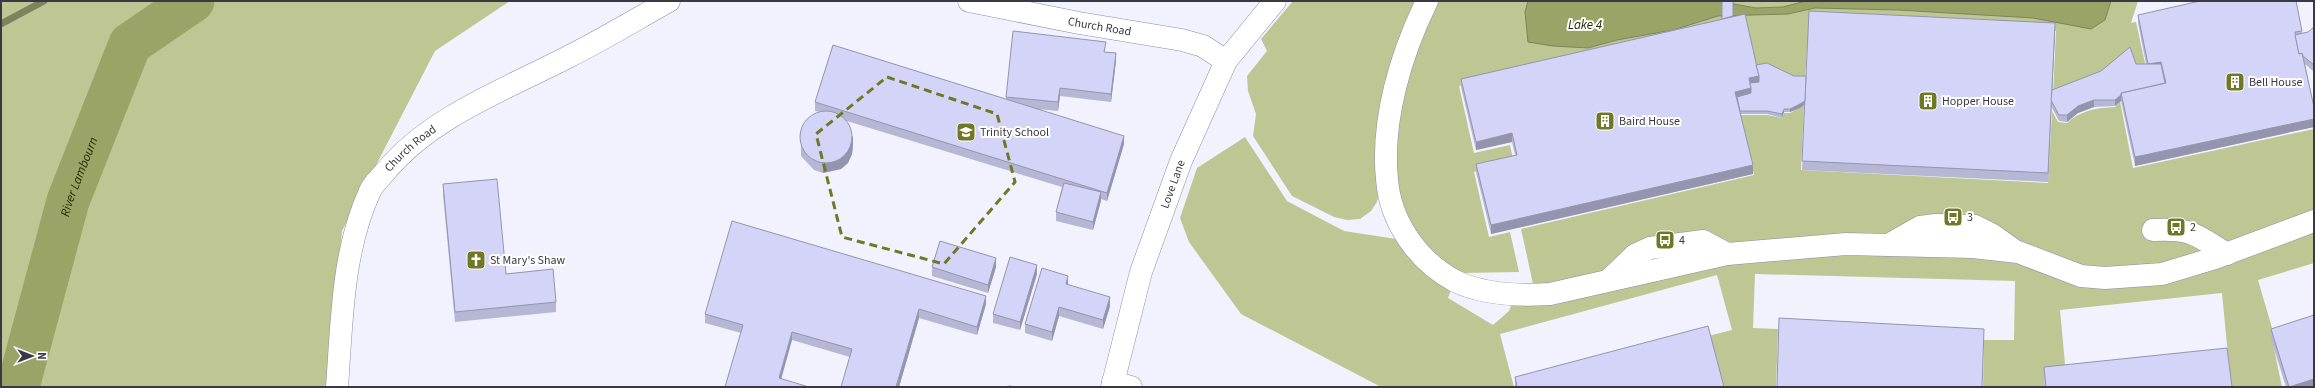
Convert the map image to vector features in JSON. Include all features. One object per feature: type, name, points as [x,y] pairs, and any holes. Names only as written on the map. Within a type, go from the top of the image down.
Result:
[{"type":"street","name":"Church Road","points":[[634,20],[651,1]]},
{"type":"street","name":"Church Road","points":[[337,387],[344,290],[353,239],[370,189],[396,157],[427,132],[479,101],[570,56],[669,1]]},
{"type":"street","name":"Church Road","points":[[969,1],[1079,23],[1182,40],[1203,46],[1226,61]]},
{"type":"street","name":"Love Lane","points":[[1119,385],[1141,272],[1181,160],[1226,61],[1275,1]]},
{"type":"street","points":[[1427,1],[1399,72],[1387,136],[1387,180],[1392,206],[1406,236],[1420,254],[1456,281],[1498,293],[1529,296],[1550,294],[1727,254],[1818,245],[1890,244],[1973,248],[2018,252],[2081,276],[2105,278],[2162,274],[2184,269],[2314,221]]},
{"type":"street","points":[[2153,230],[2179,229],[2193,233],[2227,254]]},
{"type":"highlighted area","points":[[887,77],[997,114],[1015,182],[944,264],[842,237],[816,134]]},
{"type":"shaded area","points":[[1,1],[510,1],[435,51],[342,231],[327,387],[1,387]]},
{"type":"shaded area","points":[[1293,1],[1422,1],[1377,202],[1371,211],[1360,219],[1347,220],[1334,217],[1292,196],[1253,136],[1256,114],[1248,91],[1247,76],[1267,51],[1261,39]]},
{"type":"shaded area","points":[[1433,1],[2138,1],[2131,23],[2136,22],[2147,72],[2100,77],[2053,95],[2056,31],[1809,19],[1805,79],[1756,69],[1745,21],[1459,86],[1474,153],[1510,145],[1514,163],[1474,172],[1489,237],[1510,232],[1519,272],[1462,273],[1417,243],[1392,180],[1405,76]]},
{"type":"shaded area","points":[[2120,101],[2133,168],[2314,129],[2314,219],[2161,273],[2060,267],[1890,242],[1751,250],[1704,239],[1535,293],[1521,229],[1754,175],[1740,115],[1767,115],[1782,118],[1784,113],[1790,113],[1804,105],[1801,170],[2048,183],[2052,111],[2058,122],[2067,123],[2084,112],[2115,107]]},
{"type":"shaded area","points":[[1245,137],[1287,201],[1344,231],[1403,240],[1453,285],[1448,298],[1493,325],[1509,311],[1515,295],[1727,254],[1973,248],[2105,279],[2314,222],[2314,263],[2258,280],[2275,338],[2272,339],[2282,387],[2231,387],[2222,293],[2060,310],[2066,375],[2044,377],[2045,387],[1983,387],[1984,340],[2014,340],[2015,281],[1755,274],[1753,328],[1778,329],[1776,387],[1721,387],[1708,336],[1732,330],[1717,275],[1500,334],[1514,387],[1381,387],[1241,314],[1189,242],[1180,218],[1197,168]]},
{"type":"water","name":"Lake 4","points":[[1528,1],[1717,1],[1756,8],[1783,7],[1806,1],[2111,1],[2105,20],[2091,29],[2033,18],[1898,10],[1815,8],[1788,14],[1718,16],[1673,30],[1617,40],[1588,48],[1553,46],[1528,42],[1525,12]]},
{"type":"building","points":[[1722,1],[1733,1],[1733,16],[1722,19]]},
{"type":"building","name":"Bell House","points":[[2200,1],[2296,1],[2302,31],[2295,32],[2299,54],[2302,53],[2314,107],[2314,119],[2135,157],[2121,93],[2166,83],[2161,62],[2148,64],[2138,15]]},
{"type":"building","name":"Hopper House","points":[[1809,11],[2055,23],[2048,173],[1802,161]]},
{"type":"building","name":"Baird House","points":[[1745,14],[1759,76],[1749,78],[1751,88],[1735,92],[1753,165],[1491,225],[1476,164],[1517,155],[1512,133],[1476,142],[1461,79]]},
{"type":"building","points":[[2314,27],[2314,65],[2303,56],[2302,53],[2299,54],[2295,35],[2308,32]]},
{"type":"building","points":[[1013,31],[1106,42],[1104,52],[1116,53],[1111,94],[1060,88],[1058,102],[1006,97]]},
{"type":"building","points":[[833,45],[1124,136],[1107,193],[815,102]]},
{"type":"building","points":[[2130,47],[2136,64],[2161,64],[2165,83],[2121,93],[2121,95],[2115,100],[2094,100],[2078,106],[2067,115],[2059,115],[2051,100],[2052,90],[2101,71]]},
{"type":"building","points":[[1767,63],[1794,76],[1806,76],[1805,101],[1790,109],[1784,109],[1782,114],[1767,111],[1740,111],[1737,97],[1751,93],[1750,83],[1759,82],[1756,65]]},
{"type":"building","points":[[821,111],[831,111],[845,118],[852,132],[852,142],[845,156],[831,163],[821,163],[811,159],[804,152],[800,142],[800,132],[804,122],[811,115]]},
{"type":"building","name":"St Mary's Shaw","points":[[497,179],[506,274],[553,269],[556,302],[455,312],[443,184]]},
{"type":"building","points":[[1064,183],[1101,192],[1093,222],[1056,212]]},
{"type":"building","points":[[732,221],[986,296],[977,327],[919,309],[896,387],[841,387],[852,349],[792,332],[779,378],[809,387],[725,387],[743,325],[705,314]]},
{"type":"building","points":[[940,241],[996,258],[988,285],[932,267]]},
{"type":"building","points":[[1010,257],[1037,265],[1020,322],[993,314]]},
{"type":"building","points":[[1042,268],[1068,276],[1066,284],[1110,297],[1103,320],[1059,307],[1052,332],[1025,324]]},
{"type":"building","points":[[2314,315],[2314,379],[2289,387],[2271,329]]},
{"type":"building","points":[[1779,318],[1984,329],[1982,387],[1777,387]]},
{"type":"building","points":[[1708,326],[1724,387],[1517,387],[1515,377]]},
{"type":"building","points":[[2227,348],[2232,387],[2046,387],[2044,367]]},
{"type":"waterway","points":[[1,24],[44,1]]},
{"type":"waterway","name":"River Lambourn","points":[[18,387],[68,201],[130,44],[193,1]]},
{"type":"place","name":"Bell House","points":[[2235,82]]},
{"type":"place","name":"Hopper House","points":[[1928,101]]},
{"type":"place","name":"Baird House","points":[[1605,121]]},
{"type":"place","name":"Trinity School","points":[[966,132]]},
{"type":"place","name":"3","points":[[1953,217]]},
{"type":"place","name":"2","points":[[2176,227]]},
{"type":"place","name":"4","points":[[1665,240]]},
{"type":"place","name":"St Mary's Shaw","points":[[476,260]]}]
